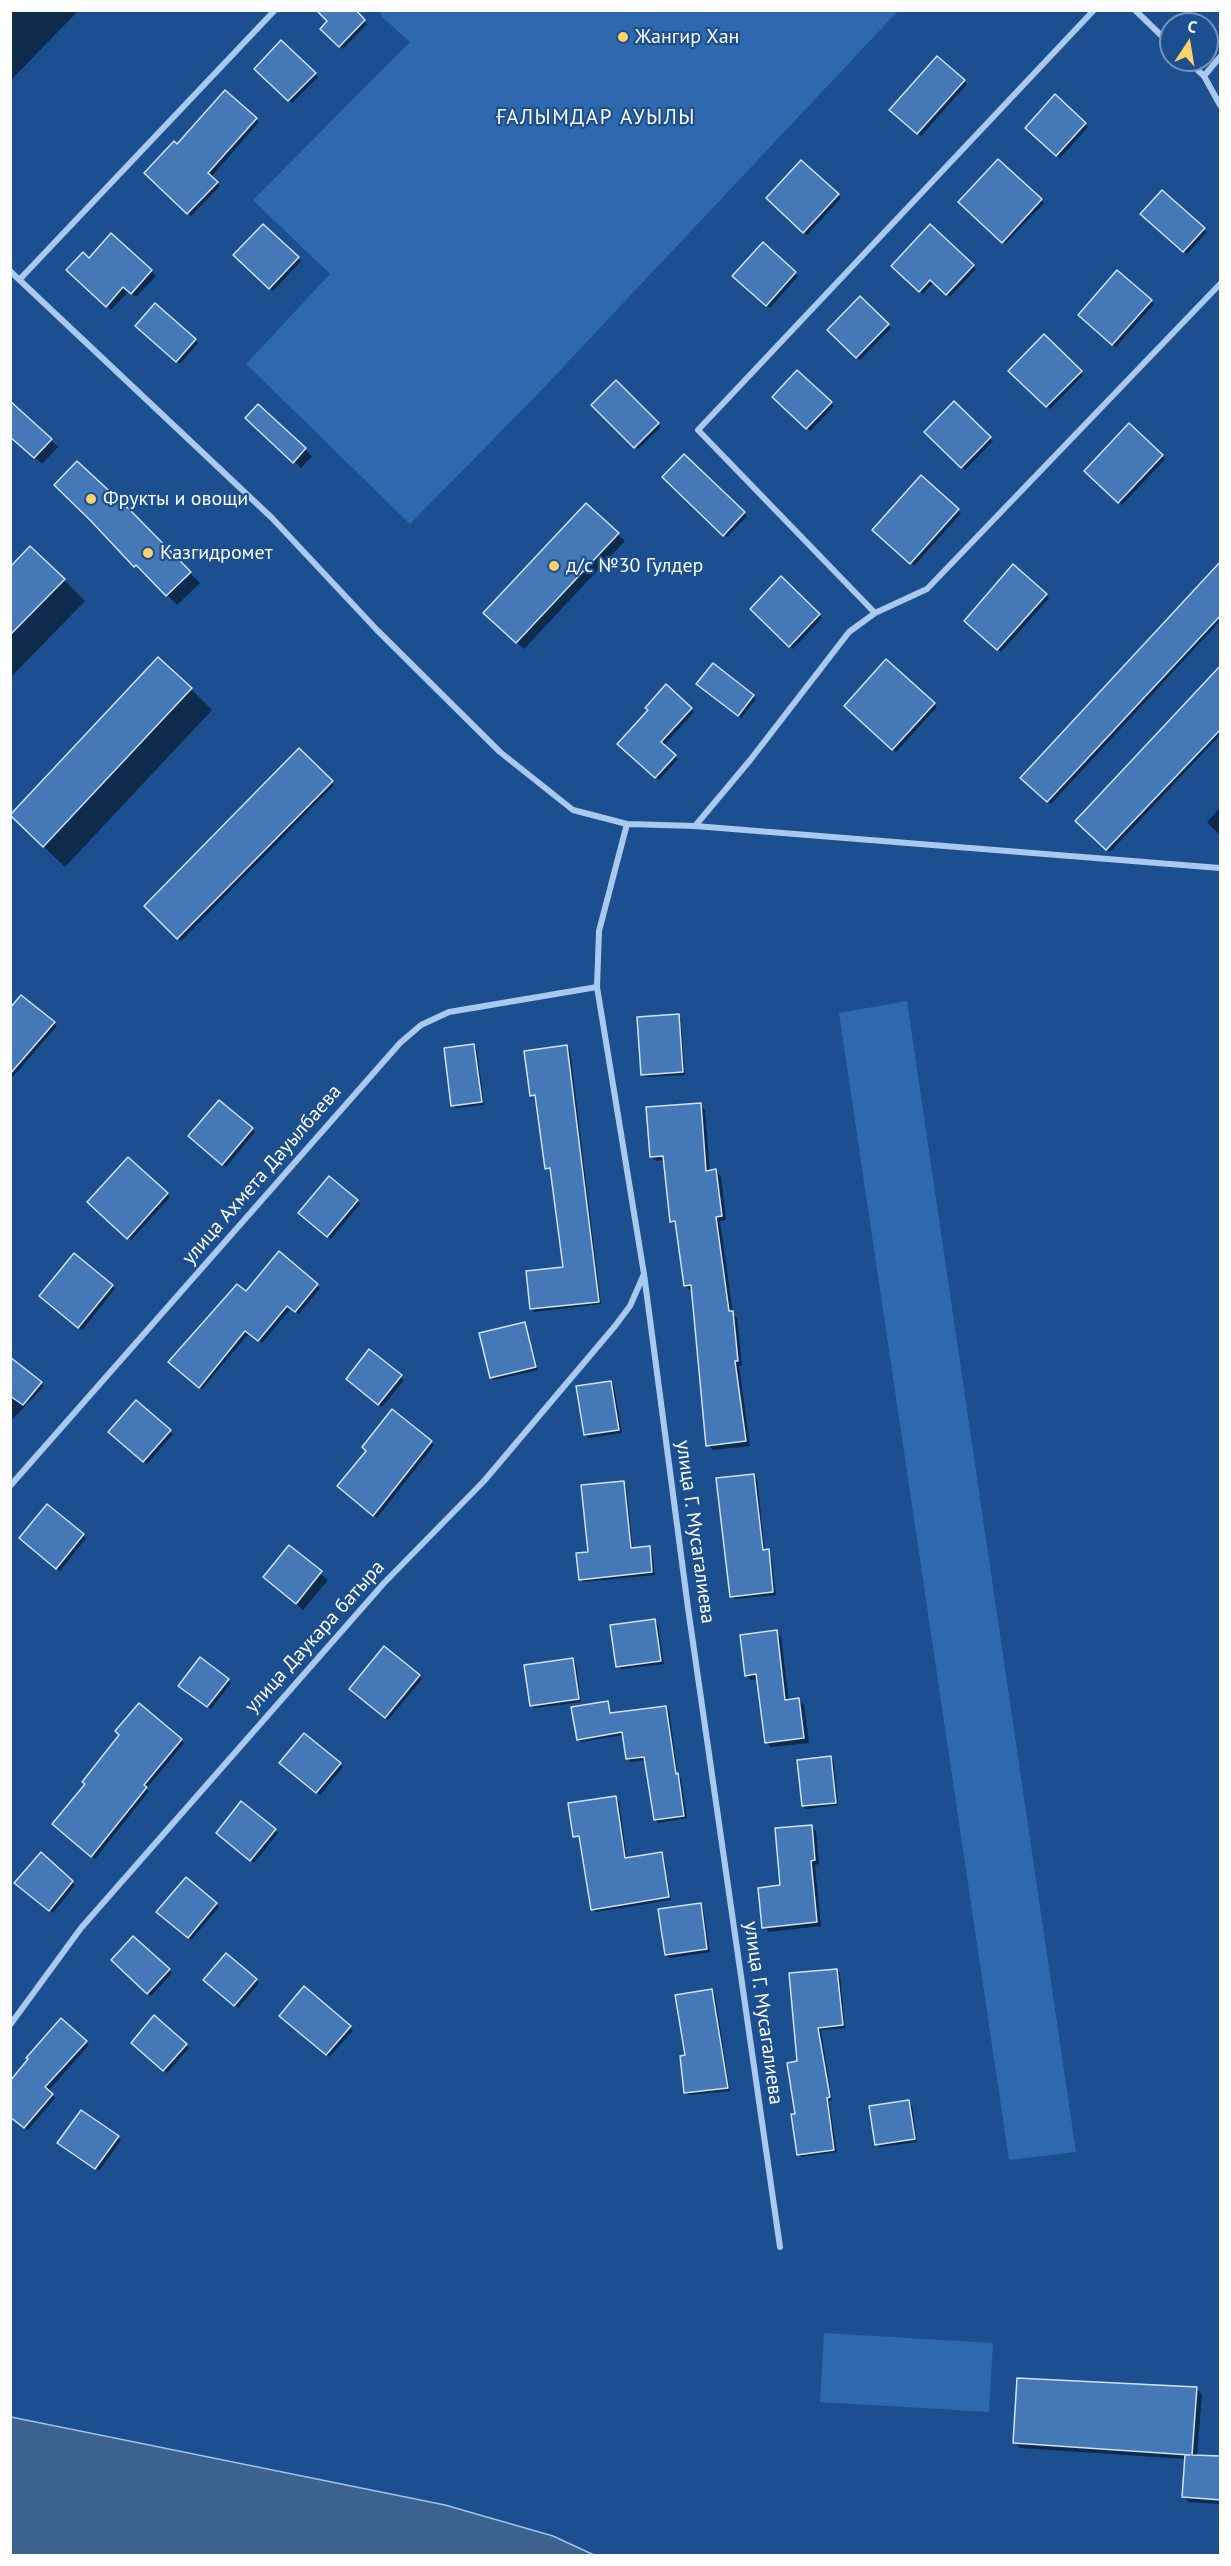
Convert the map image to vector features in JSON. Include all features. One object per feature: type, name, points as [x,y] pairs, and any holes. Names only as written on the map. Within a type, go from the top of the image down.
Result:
[{"type":"street","points":[[20,279],[275,10]]},
{"type":"street","points":[[875,613],[698,430],[1094,10]]},
{"type":"street","points":[[1135,10],[1159,33]]},
{"type":"street","points":[[1204,76],[1221,57]]},
{"type":"street","points":[[1200,72],[1221,105]]},
{"type":"street","points":[[10,271],[272,518],[377,630],[500,752],[573,810],[627,824],[695,826],[1221,868]]},
{"type":"street","points":[[695,826],[751,759],[849,632],[875,613],[927,590],[1221,284]]},
{"type":"street","name":"улица Г. Мусагалиева","points":[[627,824],[599,931],[597,987],[644,1274],[688,1608],[780,2247]]},
{"type":"street","name":"улица Ахмета Дауылбаева","points":[[10,1486],[400,1043],[421,1025],[449,1012],[597,987]]},
{"type":"street","name":"улица Даукара батыра","points":[[10,2025],[81,1928],[384,1583],[484,1481],[608,1335],[630,1306],[644,1274]]},
{"type":"shaded area","points":[[383,11],[898,11],[533,399],[410,524],[246,364],[330,274],[253,200],[410,42],[380,15]]},
{"type":"shaded area","points":[[907,1001],[1076,2152],[1009,2160],[839,1013]]},
{"type":"shaded area","points":[[824,2333],[993,2343],[989,2412],[820,2402]]},
{"type":"shaded area","points":[[11,2417],[445,2505],[553,2536],[594,2555],[11,2555]]},
{"type":"building","points":[[316,10],[356,10],[365,20],[339,47],[320,29],[327,21]]},
{"type":"building","points":[[281,40],[316,73],[288,101],[254,69]]},
{"type":"building","points":[[937,56],[965,80],[917,134],[889,110]]},
{"type":"building","points":[[225,90],[257,118],[208,173],[218,182],[187,214],[144,173],[174,141],[177,144]]},
{"type":"building","points":[[1055,94],[1086,123],[1056,156],[1025,128]]},
{"type":"building","points":[[998,159],[1042,199],[1002,243],[958,202]]},
{"type":"building","points":[[801,160],[839,194],[803,233],[766,198]]},
{"type":"building","points":[[1162,190],[1205,228],[1183,252],[1140,214]]},
{"type":"building","points":[[263,224],[299,257],[269,289],[233,255]]},
{"type":"building","points":[[930,224],[974,265],[946,295],[930,280],[919,292],[891,266]]},
{"type":"building","points":[[111,233],[152,270],[131,294],[123,287],[106,307],[66,270],[83,252],[89,258]]},
{"type":"building","points":[[763,242],[796,272],[766,306],[732,276]]},
{"type":"building","points":[[1117,270],[1152,300],[1112,345],[1078,315]]},
{"type":"building","points":[[860,296],[889,324],[856,358],[827,330]]},
{"type":"building","points":[[155,303],[196,339],[176,362],[135,326]]},
{"type":"building","points":[[1044,334],[1082,371],[1046,407],[1008,371]]},
{"type":"building","points":[[797,370],[832,402],[806,429],[772,397]]},
{"type":"building","points":[[616,380],[659,423],[634,448],[591,405]]},
{"type":"building","points":[[10,401],[52,439],[34,458],[10,437]]},
{"type":"building","points":[[954,401],[991,437],[961,468],[924,432]]},
{"type":"building","points":[[258,404],[306,448],[293,463],[245,418]]},
{"type":"building","points":[[1129,423],[1163,455],[1118,503],[1084,471]]},
{"type":"building","points":[[684,454],[745,512],[723,536],[662,477]]},
{"type":"building","points":[[77,461],[131,511],[191,572],[166,596],[136,565],[134,567],[54,485]]},
{"type":"building","points":[[921,475],[959,509],[910,564],[872,530]]},
{"type":"building","points":[[586,503],[619,533],[516,643],[483,613]]},
{"type":"building","points":[[30,546],[65,579],[10,635],[10,567]]},
{"type":"building","points":[[1221,561],[1221,615],[1047,802],[1020,778]]},
{"type":"building","points":[[1013,564],[1047,594],[997,650],[964,621]]},
{"type":"building","points":[[781,576],[820,614],[789,647],[750,609]]},
{"type":"building","points":[[158,657],[192,688],[43,847],[10,815]]},
{"type":"building","points":[[886,659],[935,703],[892,750],[844,706]]},
{"type":"building","points":[[713,663],[754,695],[738,716],[696,684]]},
{"type":"building","points":[[1221,665],[1221,729],[1106,850],[1075,821]]},
{"type":"building","points":[[666,684],[692,708],[661,742],[676,755],[655,778],[617,744],[648,710],[645,708]]},
{"type":"building","points":[[299,748],[333,781],[177,939],[144,906]]},
{"type":"building","points":[[21,995],[55,1022],[10,1074],[10,1008]]},
{"type":"building","points":[[679,1014],[683,1072],[641,1075],[637,1017]]},
{"type":"building","points":[[474,1044],[482,1102],[451,1106],[444,1048]]},
{"type":"building","points":[[567,1045],[599,1302],[530,1309],[526,1271],[563,1267],[550,1168],[545,1169],[535,1095],[530,1096],[524,1051]]},
{"type":"building","points":[[219,1100],[253,1128],[222,1165],[188,1136]]},
{"type":"building","points":[[701,1103],[706,1171],[716,1169],[722,1216],[716,1217],[729,1311],[733,1311],[738,1361],[735,1361],[746,1441],[706,1446],[691,1285],[684,1286],[675,1221],[670,1222],[663,1156],[650,1157],[646,1107]]},
{"type":"building","points":[[128,1157],[168,1193],[127,1239],[87,1202]]},
{"type":"building","points":[[329,1176],[358,1200],[327,1237],[298,1213]]},
{"type":"building","points":[[279,1251],[318,1284],[295,1312],[287,1306],[258,1341],[245,1331],[199,1388],[168,1362],[237,1284],[246,1291]]},
{"type":"building","points":[[74,1253],[113,1285],[78,1328],[39,1296]]},
{"type":"building","points":[[525,1322],[536,1367],[490,1378],[479,1333]]},
{"type":"building","points":[[369,1349],[402,1375],[378,1405],[346,1379]]},
{"type":"building","points":[[10,1357],[42,1382],[23,1405],[10,1396]]},
{"type":"building","points":[[611,1381],[619,1430],[584,1435],[576,1386]]},
{"type":"building","points":[[136,1400],[171,1430],[143,1462],[108,1432]]},
{"type":"building","points":[[392,1409],[432,1441],[373,1516],[337,1486],[366,1451],[362,1447]]},
{"type":"building","points":[[754,1474],[763,1550],[769,1549],[773,1592],[730,1597],[716,1478]]},
{"type":"building","points":[[624,1481],[631,1548],[650,1546],[652,1572],[579,1580],[576,1553],[588,1552],[581,1485]]},
{"type":"building","points":[[47,1504],[84,1534],[56,1569],[19,1538]]},
{"type":"building","points":[[289,1545],[322,1571],[296,1604],[263,1577]]},
{"type":"building","points":[[655,1619],[661,1661],[616,1667],[610,1625]]},
{"type":"building","points":[[777,1630],[785,1700],[799,1698],[804,1738],[765,1743],[756,1674],[745,1676],[740,1635]]},
{"type":"building","points":[[384,1646],[420,1675],[385,1718],[349,1689]]},
{"type":"building","points":[[200,1657],[229,1679],[207,1707],[178,1686]]},
{"type":"building","points":[[573,1658],[579,1699],[530,1706],[524,1665]]},
{"type":"building","points":[[608,1701],[610,1713],[666,1706],[684,1816],[654,1820],[644,1757],[626,1759],[622,1732],[577,1740],[571,1707]]},
{"type":"building","points":[[139,1703],[182,1739],[144,1785],[147,1787],[91,1857],[52,1824],[85,1784],[82,1782],[119,1735],[115,1731]]},
{"type":"building","points":[[304,1733],[341,1763],[316,1793],[279,1763]]},
{"type":"building","points":[[831,1756],[836,1803],[802,1806],[797,1760]]},
{"type":"building","points":[[616,1796],[625,1858],[662,1852],[669,1897],[591,1910],[579,1836],[573,1837],[568,1803]]},
{"type":"building","points":[[241,1801],[276,1829],[250,1861],[216,1833]]},
{"type":"building","points":[[812,1825],[815,1860],[811,1861],[817,1922],[762,1928],[758,1888],[780,1885],[775,1828]]},
{"type":"building","points":[[41,1852],[73,1881],[49,1911],[14,1883]]},
{"type":"building","points":[[186,1877],[217,1903],[188,1938],[156,1912]]},
{"type":"building","points":[[701,1903],[707,1949],[665,1955],[658,1909]]},
{"type":"building","points":[[133,1936],[170,1969],[147,1994],[111,1960]]},
{"type":"building","points":[[226,1953],[257,1979],[234,2006],[203,1980]]},
{"type":"building","points":[[837,1969],[843,2025],[818,2028],[830,2097],[827,2098],[834,2150],[797,2155],[791,2114],[795,2114],[787,2063],[797,2061],[789,1973]]},
{"type":"building","points":[[304,1986],[351,2026],[326,2055],[279,2016]]},
{"type":"building","points":[[712,1989],[728,2088],[684,2093],[680,2056],[685,2055],[675,1995]]},
{"type":"building","points":[[154,2015],[187,2044],[163,2071],[131,2043]]},
{"type":"building","points":[[61,2018],[87,2041],[45,2087],[53,2094],[24,2128],[10,2117],[10,2081],[28,2059],[26,2058]]},
{"type":"building","points":[[909,2100],[915,2139],[875,2145],[869,2106]]},
{"type":"building","points":[[81,2110],[119,2136],[95,2169],[57,2143]]},
{"type":"building","points":[[1017,2378],[1197,2387],[1192,2455],[1221,2456],[1221,2500],[1182,2497],[1185,2455],[1190,2455],[1013,2443]]},
{"type":"place","name":"Жангир Хан","points":[[623,37]]},
{"type":"place","name":"Фрукты и овощи","points":[[91,499]]},
{"type":"place","name":"Казгидромет","points":[[148,553]]},
{"type":"place","name":"д/с №30 Гулдер","points":[[554,566]]},
{"type":"district","name":"ҒАЛЫМДАР АУЫЛЫ","points":[[596,118]]}]
